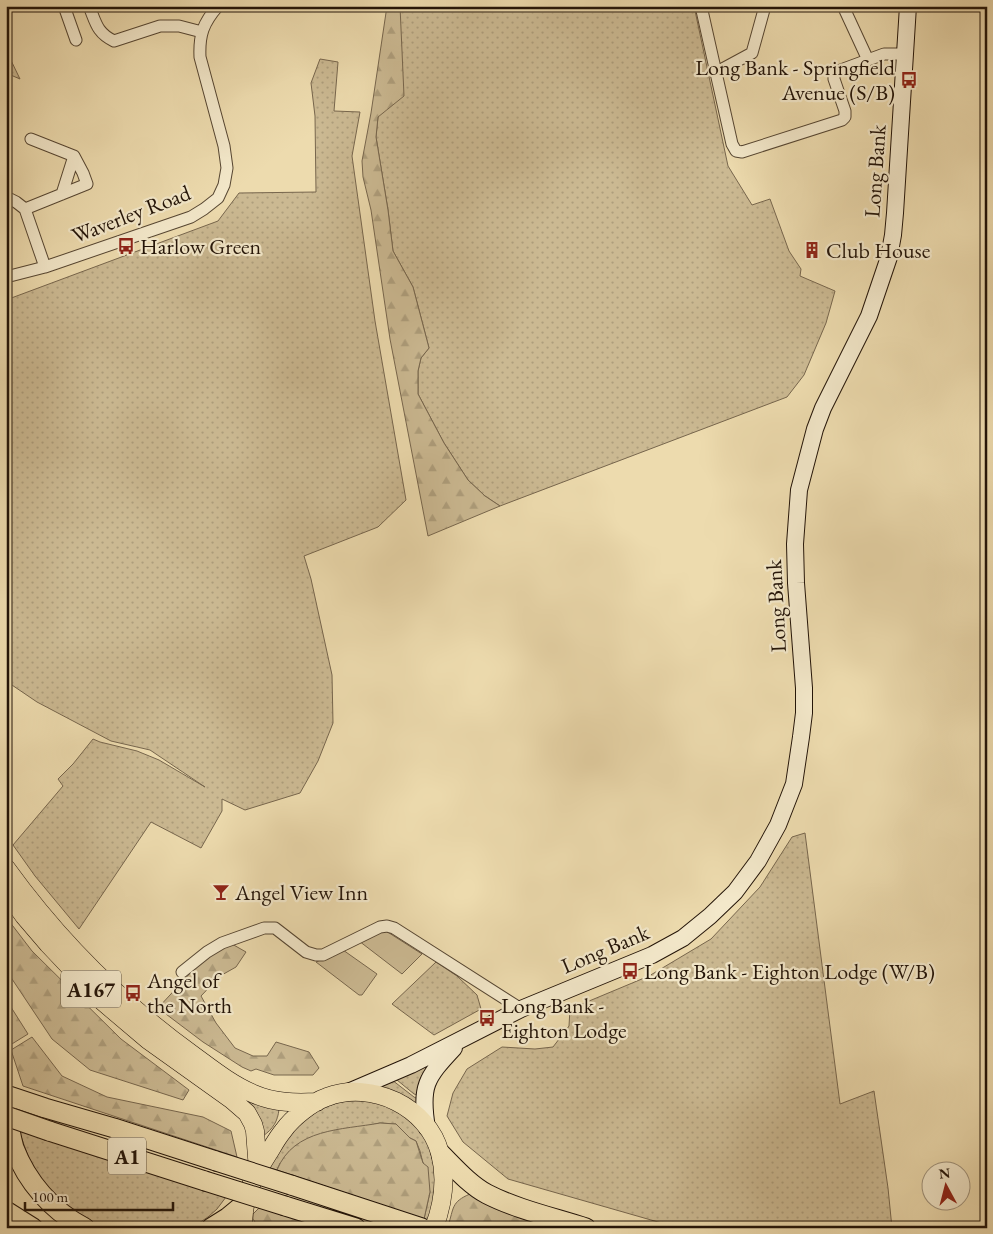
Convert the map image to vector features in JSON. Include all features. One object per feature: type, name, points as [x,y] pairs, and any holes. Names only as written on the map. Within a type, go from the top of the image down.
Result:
[{"type":"highway","name":"A1","points":[[6,1095],[422,1228]]},
{"type":"highway","points":[[6,1105],[14,1146],[28,1177],[50,1204],[85,1228]]},
{"type":"highway","name":"A1","points":[[6,1116],[356,1228]]},
{"type":"highway","points":[[441,1154],[476,1187],[487,1194],[524,1209],[586,1228]]},
{"type":"highway","points":[[211,1228],[244,1204]]},
{"type":"highway","points":[[6,1211],[33,1228]]},
{"type":"main road","name":"Long Bank","points":[[346,1093],[398,1072],[521,1009],[652,955],[683,938],[735,892],[758,861],[778,825],[794,784],[804,713],[795,544],[799,490],[815,428],[869,316],[889,257],[895,213],[908,6]]},
{"type":"main road","name":"A167","points":[[6,868],[33,904],[85,963],[117,994],[163,1033],[209,1067],[248,1092],[282,1102],[317,1102]]},
{"type":"main road","name":"A167","points":[[6,891],[48,944],[102,1001],[148,1040],[232,1100],[247,1113],[255,1131],[258,1170]]},
{"type":"main road","name":"Long Bank","points":[[427,1128],[424,1098],[426,1087],[437,1067],[462,1039]]},
{"type":"main road","name":"A167","points":[[243,1228],[244,1204],[251,1185],[258,1170],[284,1130],[299,1114],[317,1102],[328,1097],[346,1093],[364,1092],[383,1096],[400,1103],[415,1114],[434,1138],[441,1154],[444,1181],[443,1196],[434,1228]]},
{"type":"street","points":[[64,6],[76,40]]},
{"type":"street","points":[[89,6],[98,28],[104,36],[114,41],[160,26],[180,26],[202,32]]},
{"type":"street","name":"Waverley Road","points":[[6,277],[45,267],[191,216],[218,198],[224,185],[227,168],[224,146],[200,58],[200,45],[202,32],[208,17],[218,6]]},
{"type":"street","points":[[701,6],[732,144],[736,151],[742,152],[842,120],[845,116],[845,111],[834,74],[884,54],[905,54]]},
{"type":"street","points":[[716,73],[752,54],[765,6]]},
{"type":"street","points":[[843,6],[868,60]]},
{"type":"street","points":[[25,209],[87,184],[74,156],[31,139]]},
{"type":"street","points":[[62,194],[74,156]]},
{"type":"street","points":[[6,197],[25,209],[45,267]]},
{"type":"street","points":[[182,972],[207,952],[222,943],[264,928],[275,928],[306,952],[316,956],[323,955],[380,927],[387,926],[394,928],[521,1009]]},
{"type":"green space","points":[[387,6],[400,6],[404,96],[378,117],[376,137],[393,251],[413,287],[429,348],[421,358],[418,371],[418,394],[444,443],[468,480],[485,496],[500,506],[428,536],[390,339],[371,210],[363,177],[362,161]]},
{"type":"green space","points":[[400,6],[694,6],[728,166],[752,205],[770,199],[789,251],[801,269],[800,276],[835,291],[826,323],[804,375],[787,397],[500,506],[485,496],[468,480],[444,443],[418,394],[418,371],[421,358],[429,348],[413,287],[393,251],[376,137],[378,117]]},
{"type":"green space","points":[[6,50],[20,79],[6,73]]},
{"type":"green space","points":[[320,59],[338,62],[334,111],[360,112],[352,156],[375,321],[406,500],[378,527],[304,556],[311,579],[332,675],[333,723],[318,761],[300,793],[245,810],[222,799],[222,811],[201,848],[151,822],[79,929],[35,876],[13,845],[63,786],[58,779],[93,739],[137,751],[159,760],[205,787],[150,750],[111,741],[37,702],[6,681],[6,300],[218,221],[239,193],[316,192],[315,116],[311,83]]},
{"type":"green space","points":[[805,833],[840,1104],[874,1091],[892,1228],[679,1228],[508,1179],[463,1142],[447,1116],[453,1093],[467,1069],[502,1047],[535,1049],[553,1047],[569,1026],[570,1009],[649,976],[711,939],[760,887],[792,837]]},
{"type":"green space","points":[[6,917],[32,951],[121,1039],[189,1090],[183,1100],[90,1070],[52,1039],[6,970]]},
{"type":"green space","points":[[386,931],[422,954],[402,974],[359,941]]},
{"type":"green space","points":[[232,944],[246,952],[236,967],[220,976],[201,996],[216,1023],[235,1048],[253,1056],[267,1056],[276,1042],[309,1052],[319,1068],[313,1075],[274,1075],[256,1069],[251,1071],[203,1042],[158,1008],[194,969],[213,952]]},
{"type":"green space","points":[[343,950],[377,974],[362,995],[359,995],[316,962]]},
{"type":"green space","points":[[436,962],[457,976],[477,995],[481,1009],[434,1035],[392,1004]]},
{"type":"green space","points":[[6,1001],[28,1034],[7,1047]]},
{"type":"green space","points":[[32,1037],[62,1076],[107,1097],[203,1117],[231,1131],[237,1157],[23,1086],[11,1050]]},
{"type":"green space","points":[[443,1053],[418,1095],[414,1094],[397,1080],[396,1078]]},
{"type":"green space","points":[[392,1080],[418,1099],[417,1106],[376,1088]]},
{"type":"green space","points":[[220,1083],[279,1109],[276,1121],[270,1131],[263,1136]]},
{"type":"green space","points":[[345,1101],[369,1101],[390,1108],[407,1118],[427,1140],[434,1159],[436,1177],[433,1207],[428,1220],[424,1219],[430,1192],[420,1151],[416,1141],[410,1138],[396,1124],[380,1123],[366,1126],[280,1163],[277,1170],[270,1168],[282,1144],[297,1126],[323,1108]]},
{"type":"green space","points":[[380,1123],[396,1124],[410,1138],[416,1141],[423,1163],[428,1167],[430,1192],[424,1219],[277,1170],[285,1156],[295,1146],[307,1139],[321,1133]]},
{"type":"green space","points":[[19,1131],[226,1197],[208,1217],[187,1228],[109,1228],[82,1217],[59,1200],[33,1166]]},
{"type":"green space","points":[[470,1194],[492,1205],[559,1228],[452,1228],[448,1226],[456,1203]]},
{"type":"green space","points":[[260,1207],[325,1228],[259,1228],[253,1219],[253,1214]]},
{"type":"place","name":"Long Bank - Springfield Avenue (S/B)","points":[[909,80]]},
{"type":"place","name":"Harlow Green","points":[[126,246]]},
{"type":"place","name":"Club House","points":[[812,250]]},
{"type":"place","name":"Angel View Inn","points":[[221,892]]},
{"type":"place","name":"Long Bank - Eighton Lodge (W/B)","points":[[630,971]]},
{"type":"place","name":"Angel of the North","points":[[133,993]]},
{"type":"place","name":"Long Bank - Eighton Lodge","points":[[487,1018]]}]
